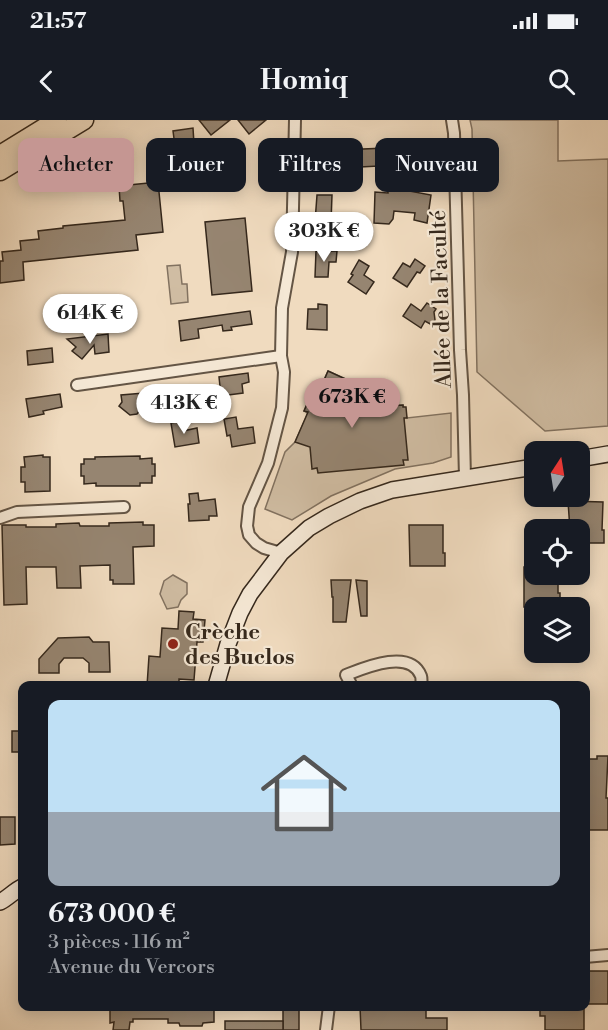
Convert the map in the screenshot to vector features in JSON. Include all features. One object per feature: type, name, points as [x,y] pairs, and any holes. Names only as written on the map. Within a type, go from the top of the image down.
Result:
[{"type":"main road","points":[[0,155],[84,120]]},
{"type":"main road","points":[[0,171],[56,133]]},
{"type":"street","points":[[281,554],[256,543],[249,535],[247,526],[249,507],[268,463],[282,408],[284,372],[281,356],[282,308],[292,252],[296,120]]},
{"type":"street","name":"Allée de la Faculté","points":[[452,120],[460,350],[464,395],[465,478]]},
{"type":"street","points":[[77,385],[281,356]]},
{"type":"street","points":[[590,457],[608,454]]},
{"type":"street","points":[[217,681],[228,644],[250,594],[281,554],[309,528],[360,501],[392,489],[524,469]]},
{"type":"street","points":[[0,518],[17,512],[124,507]]},
{"type":"street","points":[[349,681],[346,675],[370,666],[401,660],[412,665],[421,675],[422,681]]},
{"type":"street","points":[[0,893],[18,889]]},
{"type":"street","points":[[0,902],[18,890]]},
{"type":"street","points":[[590,957],[608,955]]},
{"type":"street","points":[[326,1030],[328,1011]]},
{"type":"shaded area","points":[[470,120],[558,120],[558,161],[608,159],[608,426],[545,431],[477,372],[473,192],[499,192],[499,138],[472,138]]},
{"type":"shaded area","points":[[180,265],[182,284],[187,284],[188,302],[171,304],[167,266]]},
{"type":"shaded area","points":[[328,371],[363,387],[359,397],[362,400],[368,396],[370,400],[365,403],[367,408],[403,405],[407,418],[451,413],[451,457],[433,463],[395,469],[331,496],[292,520],[265,509],[285,452],[295,442],[308,413],[304,411],[317,382],[322,384]]},
{"type":"shaded area","points":[[173,575],[187,583],[187,594],[178,607],[167,609],[160,594],[164,581]]},
{"type":"building","points":[[199,120],[230,120],[211,135]]},
{"type":"building","points":[[238,120],[266,120],[249,134]]},
{"type":"building","points":[[193,128],[194,138],[174,138],[173,131]]},
{"type":"building","points":[[375,148],[375,166],[363,167],[363,149]]},
{"type":"building","points":[[146,183],[146,192],[159,192],[163,232],[136,235],[138,250],[23,262],[24,280],[0,283],[2,252],[21,250],[20,241],[39,239],[38,231],[63,228],[63,226],[125,220],[119,192],[134,192],[134,184]]},
{"type":"building","points":[[375,192],[415,192],[431,195],[427,223],[414,220],[415,213],[394,211],[393,219],[389,224],[374,223]]},
{"type":"building","points":[[317,195],[332,195],[331,223],[315,222]]},
{"type":"building","points":[[245,218],[252,291],[212,295],[205,222]]},
{"type":"building","points":[[316,251],[337,251],[336,262],[329,262],[328,277],[315,277]]},
{"type":"building","points":[[415,259],[425,266],[420,273],[417,272],[407,287],[393,278],[403,263],[410,267]]},
{"type":"building","points":[[359,260],[369,266],[364,275],[374,282],[366,294],[348,282]]},
{"type":"building","points":[[427,303],[436,309],[432,325],[425,321],[421,328],[403,316],[411,304],[421,311]]},
{"type":"building","points":[[318,304],[327,305],[327,330],[307,329],[308,309],[318,309]]},
{"type":"building","points":[[250,311],[252,324],[231,327],[232,330],[223,331],[222,325],[198,329],[199,338],[181,341],[179,321]]},
{"type":"building","points":[[108,334],[109,352],[95,354],[94,345],[82,359],[72,351],[76,347],[67,339]]},
{"type":"building","points":[[52,348],[53,362],[28,365],[27,351]]},
{"type":"building","points":[[328,371],[363,387],[362,389],[375,407],[403,405],[406,407],[407,418],[404,418],[408,460],[403,460],[404,465],[318,473],[317,468],[312,469],[310,447],[295,442],[308,412],[304,411],[317,382],[322,385]]},
{"type":"building","points":[[248,373],[249,382],[242,384],[243,393],[221,396],[219,377]]},
{"type":"building","points":[[144,393],[145,404],[137,414],[130,415],[119,406],[122,402],[121,395]]},
{"type":"building","points":[[60,394],[62,407],[29,417],[26,399]]},
{"type":"building","points":[[236,417],[238,429],[253,427],[255,443],[232,447],[224,419]]},
{"type":"building","points":[[181,421],[183,431],[197,428],[199,443],[175,447],[171,423]]},
{"type":"building","points":[[43,455],[43,457],[50,457],[50,491],[25,492],[25,482],[21,482],[21,467],[25,467],[24,457]]},
{"type":"building","points":[[140,456],[140,459],[152,458],[152,464],[155,464],[155,476],[152,476],[152,483],[140,483],[140,486],[84,484],[81,464],[84,464],[84,459]]},
{"type":"building","points":[[198,493],[199,501],[215,499],[217,516],[209,516],[209,520],[189,521],[189,494]]},
{"type":"building","points":[[590,502],[603,502],[604,543],[590,543],[590,519],[569,519],[568,507],[590,507]]},
{"type":"building","points":[[143,522],[143,525],[154,525],[154,546],[133,547],[134,584],[113,584],[113,580],[110,580],[110,565],[80,566],[81,588],[57,588],[56,567],[26,567],[27,604],[4,605],[2,525],[56,527],[56,524],[79,523],[80,526],[109,526],[109,523]]},
{"type":"building","points":[[409,525],[443,525],[445,566],[410,566]]},
{"type":"building","points":[[331,580],[351,580],[346,622],[333,622]]},
{"type":"building","points":[[356,580],[367,581],[367,616],[361,616]]},
{"type":"building","points":[[524,585],[558,585],[558,593],[560,593],[560,597],[524,597]]},
{"type":"building","name":"Crèche des Buclos","points":[[179,611],[194,612],[193,619],[205,620],[203,642],[197,642],[194,680],[147,681],[149,656],[160,657],[162,628],[178,629]]},
{"type":"building","points":[[89,637],[93,642],[109,642],[110,672],[89,672],[89,663],[83,658],[64,658],[59,664],[59,673],[39,673],[39,659],[58,638]]},
{"type":"building","points":[[12,731],[18,731],[18,752],[12,752]]},
{"type":"building","points":[[597,756],[608,756],[606,798],[608,798],[608,830],[590,830],[590,759],[597,759]]},
{"type":"building","points":[[0,817],[15,817],[15,844],[0,845]]},
{"type":"building","points":[[590,971],[608,971],[608,1004],[590,1004]]},
{"type":"building","points":[[110,1011],[214,1011],[214,1022],[203,1023],[202,1026],[180,1026],[179,1023],[168,1023],[168,1019],[133,1019],[129,1030],[113,1030],[114,1022],[110,1023]]},
{"type":"building","points":[[283,1011],[299,1011],[299,1030],[283,1030]]},
{"type":"building","points":[[360,1011],[426,1011],[426,1018],[447,1018],[447,1030],[361,1030]]},
{"type":"building","points":[[540,1011],[584,1011],[584,1030],[545,1030],[545,1016],[540,1016]]},
{"type":"building","points":[[225,1021],[283,1021],[283,1030],[225,1030]]},
{"type":"place","name":"Crèche des Buclos","points":[[173,644]]}]
